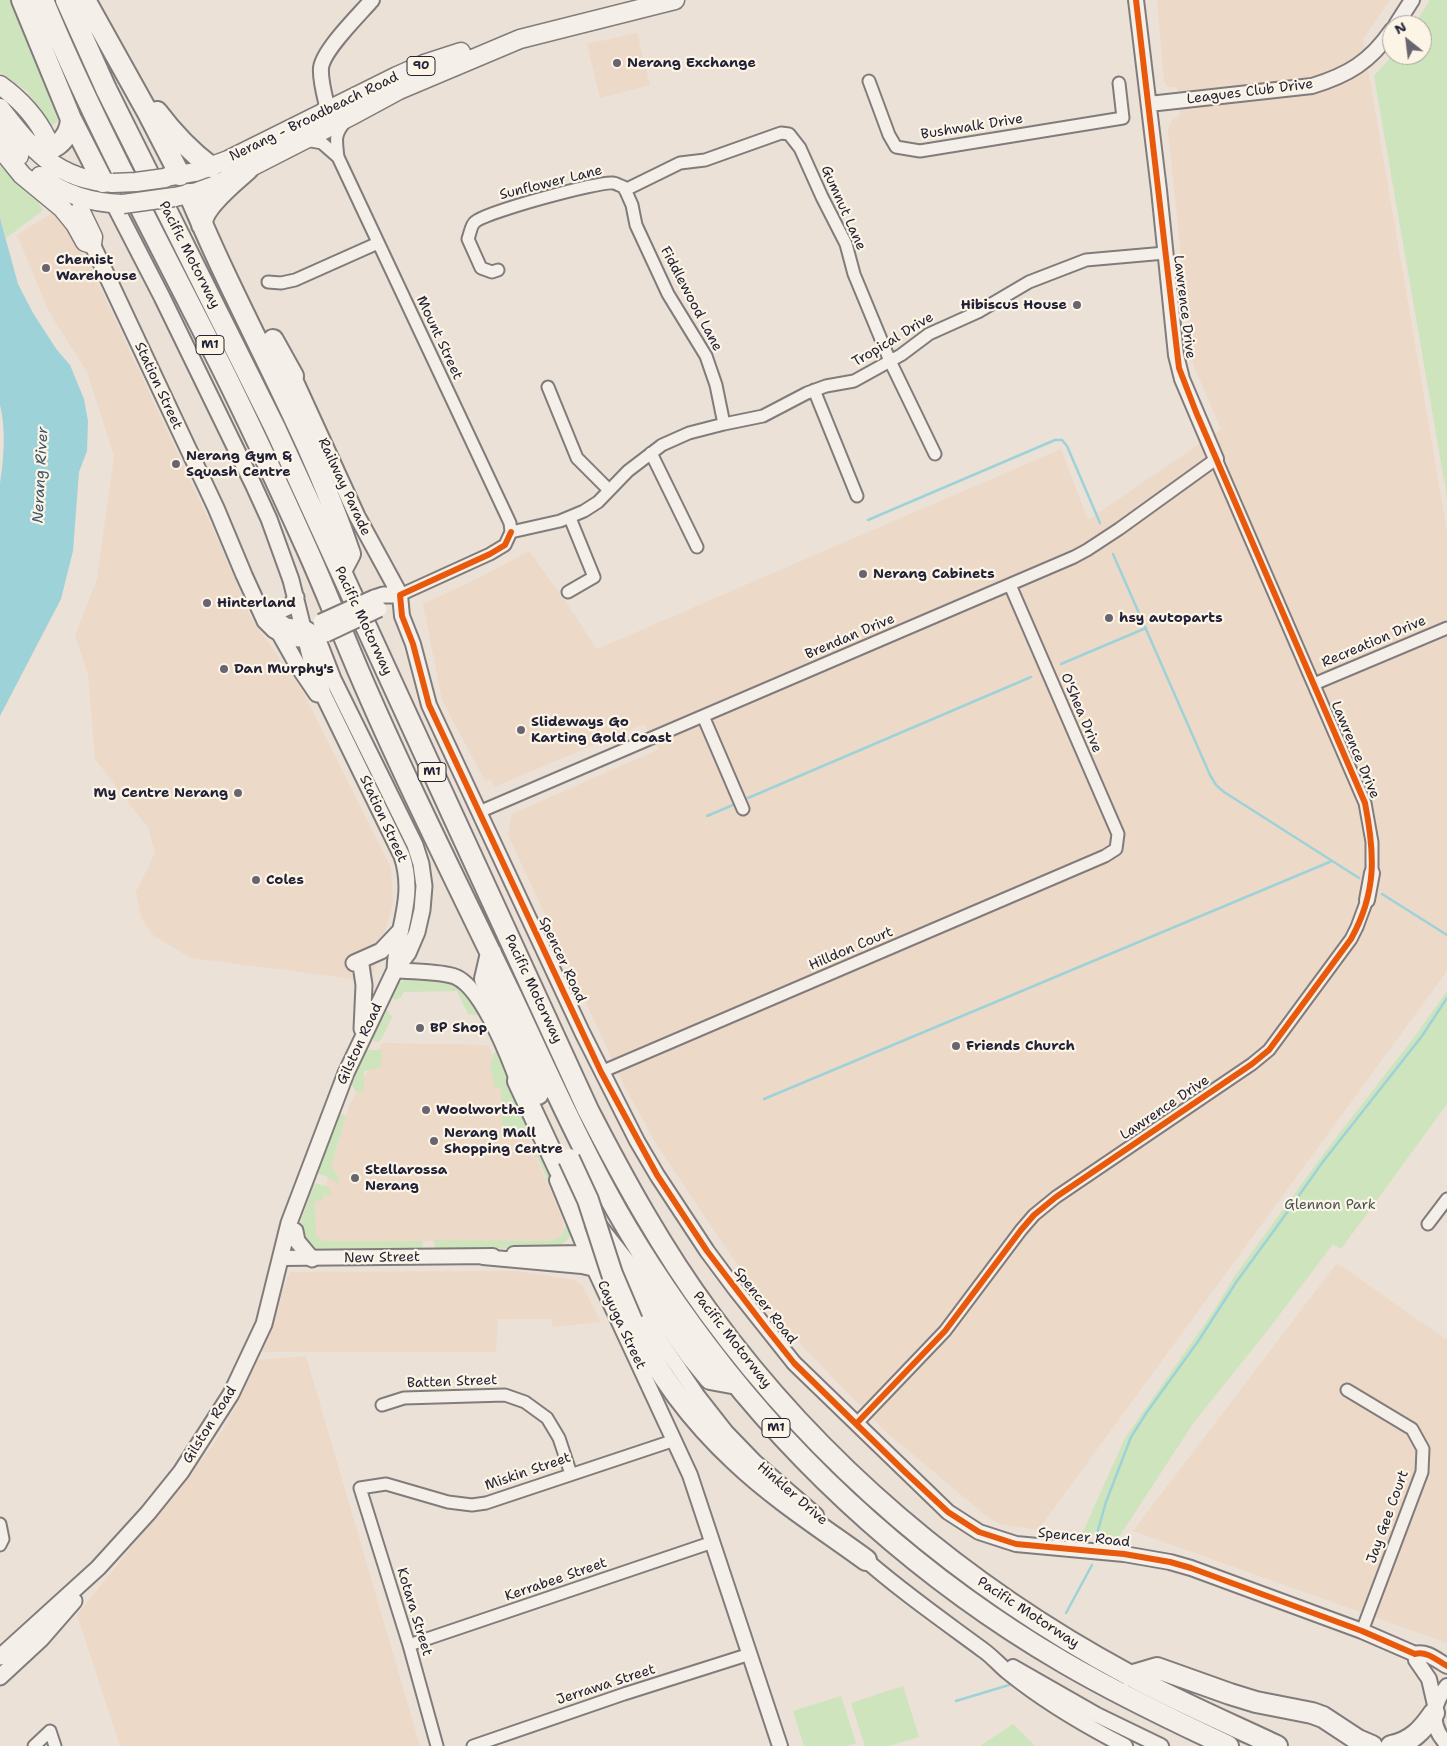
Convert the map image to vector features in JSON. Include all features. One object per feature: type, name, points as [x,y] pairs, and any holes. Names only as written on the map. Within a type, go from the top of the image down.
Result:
[{"type":"highway","points":[[22,0],[71,119],[108,182]]},
{"type":"highway","name":"Pacific Motorway","points":[[43,0],[81,89],[220,364],[264,457],[332,604],[358,670],[412,788],[571,1124],[606,1191],[664,1286],[737,1384],[794,1447],[824,1478],[881,1530],[953,1589],[1058,1660],[1128,1698],[1228,1746]]},
{"type":"highway","name":"Pacific Motorway","points":[[66,0],[103,82],[270,419],[588,1110],[639,1206],[708,1312],[758,1375],[808,1432],[906,1524],[977,1580],[1064,1637],[1130,1676],[1277,1746]]},
{"type":"highway","points":[[84,0],[115,53],[173,176]]},
{"type":"highway","points":[[115,53],[162,118],[211,167]]},
{"type":"highway","points":[[38,142],[36,148],[46,149],[59,145],[69,132],[71,119]]},
{"type":"highway","points":[[202,225],[202,219],[207,208],[248,169]]},
{"type":"highway","points":[[181,195],[202,225],[288,402],[333,506],[350,554],[341,571]]},
{"type":"highway","points":[[223,270],[241,285],[252,299],[279,354],[293,376]]},
{"type":"highway","points":[[491,953],[485,979],[588,1200],[614,1280],[642,1343],[688,1409],[725,1450],[768,1488],[866,1560]]},
{"type":"highway","points":[[518,1081],[559,1169],[584,1211],[625,1263],[692,1357],[710,1378],[737,1384]]},
{"type":"highway","points":[[1130,1676],[1157,1668],[1256,1702],[1312,1713],[1323,1717],[1358,1740],[1372,1746]]},
{"type":"highway","points":[[1392,1746],[1418,1734],[1435,1709]]},
{"type":"main road","name":"Nerang - Broadbeach Road","points":[[181,195],[216,185],[303,140],[424,64],[466,51],[675,0]]},
{"type":"main road","points":[[0,85],[24,105],[36,120],[38,142]]},
{"type":"main road","name":"90","points":[[0,108],[38,142],[44,158],[75,175],[108,182],[136,182],[173,176]]},
{"type":"main road","name":"Nerang - Broadbeach Road","points":[[173,176],[211,167],[338,117]]},
{"type":"main road","name":"90","points":[[0,130],[22,160],[51,184],[75,196],[103,203],[119,204],[181,195]]},
{"type":"main road","points":[[0,148],[22,175],[62,208],[75,224],[85,242],[92,244],[93,237],[80,210]]},
{"type":"main road","points":[[173,176],[181,195]]},
{"type":"main road","points":[[108,182],[269,519],[296,597],[312,633]]},
{"type":"main road","name":"Station Street","points":[[92,244],[216,508],[266,623],[280,634],[298,666],[334,718]]},
{"type":"main road","name":"Railway Parade","points":[[293,376],[357,516],[400,596]]},
{"type":"main road","points":[[280,634],[290,638],[312,633],[377,603],[384,595],[400,596]]},
{"type":"main road","points":[[261,609],[270,611],[285,609],[293,604],[296,597]]},
{"type":"main road","name":"Station Street","points":[[261,609],[286,626],[312,633]]},
{"type":"main road","name":"Station Street","points":[[312,633],[318,682],[402,856],[406,876],[407,900],[396,946],[395,970]]},
{"type":"main road","name":"Station Street","points":[[312,633],[410,832],[421,864],[424,894],[421,917],[408,953],[395,970]]},
{"type":"main road","points":[[361,1041],[364,985],[358,964],[382,950],[400,931]]},
{"type":"main road","name":"Gilston Road","points":[[0,1657],[98,1568],[148,1513],[181,1472],[231,1394],[264,1324],[292,1215],[328,1119],[346,1073],[395,970]]},
{"type":"main road","name":"Gilston Road","points":[[281,1258],[295,1231],[313,1176],[328,1119]]},
{"type":"main road","points":[[295,1231],[297,1241],[312,1259]]},
{"type":"main road","name":"Gilston Road","points":[[0,1677],[41,1639],[88,1584],[98,1568]]},
{"type":"street","points":[[338,117],[321,68],[324,58],[331,47],[372,0]]},
{"type":"street","name":"Lawrence Drive","points":[[856,1424],[931,1347],[1034,1215],[1056,1197],[1246,1068],[1269,1050],[1347,945],[1357,927],[1367,900],[1372,872],[1372,842],[1365,803],[1216,459],[1179,368],[1136,0]]},
{"type":"street","name":"Lawrence Drive","points":[[1138,18],[1143,0]]},
{"type":"street","points":[[1402,15],[1412,0]]},
{"type":"street","name":"Leagues Club Drive","points":[[1149,104],[1312,86],[1346,74],[1372,56],[1382,43]]},
{"type":"street","name":"Bushwalk Drive","points":[[869,81],[889,135],[896,147],[920,152],[1123,118],[1119,83]]},
{"type":"street","name":"Mount Street","points":[[338,117],[338,157],[510,523],[511,532]]},
{"type":"street","name":"Gumnut Lane","points":[[625,190],[680,163],[705,160],[781,133],[789,134],[800,148],[846,244],[854,274],[890,361],[935,454]]},
{"type":"street","name":"Mount Street","points":[[303,140],[322,143],[338,157]]},
{"type":"street","name":"Sunflower Lane","points":[[498,270],[492,272],[481,268],[475,256],[468,239],[474,222],[486,215],[525,203],[604,184],[612,183],[624,187],[625,190]]},
{"type":"street","name":"Fiddlewood Lane","points":[[625,190],[632,205],[636,225],[668,294],[708,362],[716,385],[724,424]]},
{"type":"street","points":[[268,282],[281,283],[295,280],[378,243]]},
{"type":"street","name":"Tropical Drive","points":[[511,532],[570,518],[598,502],[628,471],[662,445],[689,433],[763,416],[814,390],[854,381],[890,361],[929,334],[978,312],[1029,282],[1086,260],[1165,252]]},
{"type":"street","points":[[548,387],[577,458],[609,490]]},
{"type":"street","points":[[814,390],[857,496]]},
{"type":"street","points":[[651,453],[697,548]]},
{"type":"street","name":"Brendan Drive","points":[[479,812],[1074,557],[1096,545],[1216,459]]},
{"type":"street","points":[[568,592],[594,578],[570,518]]},
{"type":"street","points":[[400,596],[490,554],[505,545],[511,532]]},
{"type":"street","name":"O'Shea Drive","points":[[1010,585],[1118,834],[1116,849],[1112,852]]},
{"type":"street","name":"Spencer Road","points":[[400,596],[402,616],[413,644],[429,705],[601,1072],[657,1175],[707,1252],[794,1363],[948,1512],[979,1532],[1016,1544],[1124,1554],[1170,1562],[1209,1574],[1362,1631],[1415,1654],[1424,1654],[1447,1666]]},
{"type":"street","name":"Recreation Drive","points":[[1314,684],[1447,628]]},
{"type":"street","points":[[703,716],[744,809]]},
{"type":"street","name":"Hilldon Court","points":[[601,1072],[1112,852]]},
{"type":"street","name":"Cayuga Street","points":[[395,970],[448,974],[464,982],[477,996],[494,1026],[587,1253],[675,1440],[694,1485],[780,1746]]},
{"type":"street","points":[[1428,1224],[1447,1200]]},
{"type":"street","points":[[562,1252],[573,1239],[577,1227]]},
{"type":"street","name":"New Street","points":[[281,1258],[483,1257],[522,1253],[587,1253]]},
{"type":"street","name":"Hinkler Drive","points":[[587,1253],[597,1256],[616,1270],[629,1294],[697,1395],[726,1432],[755,1462],[866,1560],[910,1596],[994,1658],[1007,1672],[1055,1706],[1122,1745]]},
{"type":"street","name":"New Street","points":[[483,1257],[594,1268]]},
{"type":"street","name":"Hinkler Drive","points":[[594,1268],[615,1279],[629,1294]]},
{"type":"street","name":"Jay Gee Court","points":[[1347,1390],[1412,1430],[1423,1449],[1422,1472],[1362,1631]]},
{"type":"street","name":"Batten Street","points":[[382,1405],[404,1398],[505,1395],[525,1402],[547,1418],[559,1438],[571,1474]]},
{"type":"street","name":"Miskin Street","points":[[360,1488],[386,1484],[448,1502],[472,1505],[486,1503],[675,1440]]},
{"type":"street","name":"Kotara Street","points":[[360,1488],[409,1645],[437,1746]]},
{"type":"street","points":[[0,1524],[3,1539],[0,1545]]},
{"type":"street","name":"Kerrabee Street","points":[[409,1645],[713,1542]]},
{"type":"street","name":"Jerrawa Street","points":[[473,1746],[624,1694],[750,1654]]},
{"type":"street","points":[[1415,1654],[1416,1660],[1429,1678],[1435,1709],[1435,1723],[1441,1741]]},
{"type":"street","name":"Hinkler Drive","points":[[994,1658],[1097,1716],[1155,1745]]},
{"type":"street","points":[[1435,1709],[1440,1695],[1447,1686]]},
{"type":"street","points":[[34,1746],[50,1731],[55,1746]]},
{"type":"shaded area","points":[[1157,0],[1390,0],[1363,39],[1447,532],[1447,971],[1038,1530],[999,1524],[984,1514],[885,1431],[803,1347],[732,1257],[655,1142],[626,1089],[508,835],[512,814],[659,749],[644,724],[494,787],[491,779],[485,781],[442,700],[423,604],[485,575],[529,551],[597,649],[1061,449],[1088,520],[1221,429],[1193,364],[1168,132],[1173,120],[1180,115],[1177,87],[1169,87],[1164,82]]},
{"type":"shaded area","points":[[637,33],[650,85],[600,98],[587,44]]},
{"type":"shaded area","name":"My Centre Nerang","points":[[57,210],[92,270],[217,538],[251,618],[303,692],[391,868],[393,903],[374,972],[354,979],[191,958],[154,936],[141,918],[136,892],[155,853],[148,828],[95,759],[88,674],[75,636],[97,579],[114,456],[87,372],[49,312],[17,235]]},
{"type":"shaded area","name":"Nerang Mall Shopping Centre","points":[[382,1043],[488,1045],[563,1220],[564,1231],[559,1238],[556,1240],[540,1241],[323,1241],[316,1235],[315,1200],[323,1200],[349,1106]]},
{"type":"shaded area","points":[[1337,1263],[1447,1340],[1447,1643],[1133,1531]]},
{"type":"shaded area","points":[[517,1271],[575,1280],[582,1285],[601,1322],[553,1327],[551,1319],[498,1319],[496,1352],[256,1352],[290,1272]]},
{"type":"shaded area","points":[[306,1356],[420,1746],[120,1746],[77,1615],[214,1444],[237,1405],[257,1360]]},
{"type":"green space","points":[[0,0],[12,0],[58,121],[50,127],[28,92],[0,72]]},
{"type":"green space","points":[[1430,0],[1447,0],[1447,497],[1374,76],[1384,65],[1432,65],[1432,15],[1420,15]]},
{"type":"green space","points":[[0,166],[35,198],[43,210],[6,238],[0,218]]},
{"type":"green space","points":[[408,978],[440,979],[456,983],[469,993],[479,1011],[478,1014],[468,1014],[457,991],[404,992],[396,1000],[392,998],[394,988]]},
{"type":"green space","name":"Glennon Park","points":[[1447,991],[1447,1104],[1341,1249],[1333,1244],[1271,1326],[1194,1422],[1119,1537],[1082,1534],[1125,1438],[1213,1312],[1234,1277],[1325,1152],[1415,1036]]},
{"type":"green space","points":[[387,1010],[392,1017],[382,1038],[378,1042],[374,1041],[372,1036],[383,1011]]},
{"type":"green space","points":[[366,1050],[382,1050],[381,1067],[364,1071],[364,1089],[359,1092],[355,1091],[351,1083]]},
{"type":"green space","points":[[500,1050],[532,1130],[530,1136],[524,1139],[517,1138],[516,1127],[502,1127],[501,1088],[495,1088],[490,1066],[494,1053]]},
{"type":"green space","points":[[339,1113],[346,1116],[331,1167],[338,1176],[338,1184],[331,1178],[319,1174],[319,1169]]},
{"type":"green space","points":[[534,1146],[540,1147],[571,1223],[571,1231],[567,1240],[557,1247],[435,1250],[434,1240],[540,1241],[554,1240],[560,1237],[566,1224],[538,1158],[528,1150]]},
{"type":"green space","points":[[314,1183],[326,1186],[333,1195],[323,1195],[323,1200],[315,1201],[316,1235],[323,1241],[423,1241],[422,1250],[311,1250],[299,1236],[300,1224]]},
{"type":"green space","points":[[903,1686],[919,1737],[889,1746],[865,1746],[851,1703]]},
{"type":"green space","points":[[841,1696],[856,1743],[847,1746],[804,1746],[793,1711]]},
{"type":"green space","points":[[1013,1724],[1035,1746],[980,1746]]},
{"type":"water","name":"Nerang River","points":[[0,218],[18,284],[33,313],[57,350],[70,365],[84,399],[88,421],[87,451],[79,472],[73,551],[61,599],[0,716],[0,483],[4,444],[0,405]]},
{"type":"waterway","points":[[868,520],[1055,440],[1062,440],[1067,446],[1100,523]]},
{"type":"waterway","points":[[1113,554],[1216,785],[1224,792],[1359,878]]},
{"type":"waterway","points":[[1061,664],[1146,628]]},
{"type":"waterway","points":[[748,798],[1031,677]]},
{"type":"waterway","points":[[707,816],[733,805]]},
{"type":"waterway","points":[[764,1099],[1332,861]]},
{"type":"waterway","points":[[1382,894],[1447,935]]},
{"type":"waterway","points":[[1096,1537],[1106,1502],[1131,1437],[1147,1412],[1199,1340],[1237,1281],[1322,1163],[1422,1036],[1447,998]]},
{"type":"waterway","points":[[1066,1613],[1092,1565]]},
{"type":"waterway","points":[[956,1701],[1009,1685]]},
{"type":"cycle path","points":[[856,1424],[945,1331],[1034,1215],[1056,1197],[1252,1064],[1269,1050],[1351,939],[1366,905],[1372,856],[1365,803],[1196,412],[1179,368],[1136,0]]},
{"type":"cycle path","points":[[511,532],[505,545],[490,554],[400,595],[402,616],[413,644],[429,705],[601,1072],[657,1175],[707,1251],[794,1363],[948,1512],[979,1532],[1016,1544],[1124,1554],[1170,1562],[1191,1568],[1362,1631],[1415,1654],[1423,1653],[1447,1666]]},
{"type":"place","name":"Nerang Exchange","points":[[617,63]]},
{"type":"place","name":"Chemist Warehouse","points":[[46,268]]},
{"type":"place","name":"Hibiscus House","points":[[1077,305]]},
{"type":"place","name":"Nerang Gym & Squash Centre","points":[[176,464]]},
{"type":"place","name":"Nerang Cabinets","points":[[863,574]]},
{"type":"place","name":"Hinterland","points":[[207,603]]},
{"type":"place","name":"hsy autoparts","points":[[1109,618]]},
{"type":"place","name":"Dan Murphy's","points":[[224,669]]},
{"type":"place","name":"Slideways Go Karting Gold Coast","points":[[521,730]]},
{"type":"place","name":"My Centre Nerang","points":[[238,793]]},
{"type":"place","name":"Coles","points":[[256,880]]},
{"type":"place","name":"BP Shop","points":[[420,1028]]},
{"type":"place","name":"Friends Church","points":[[956,1046]]},
{"type":"place","name":"Woolworths","points":[[426,1110]]},
{"type":"place","name":"Nerang Mall Shopping Centre","points":[[434,1141]]},
{"type":"place","name":"Stellarossa Nerang","points":[[355,1178]]}]
